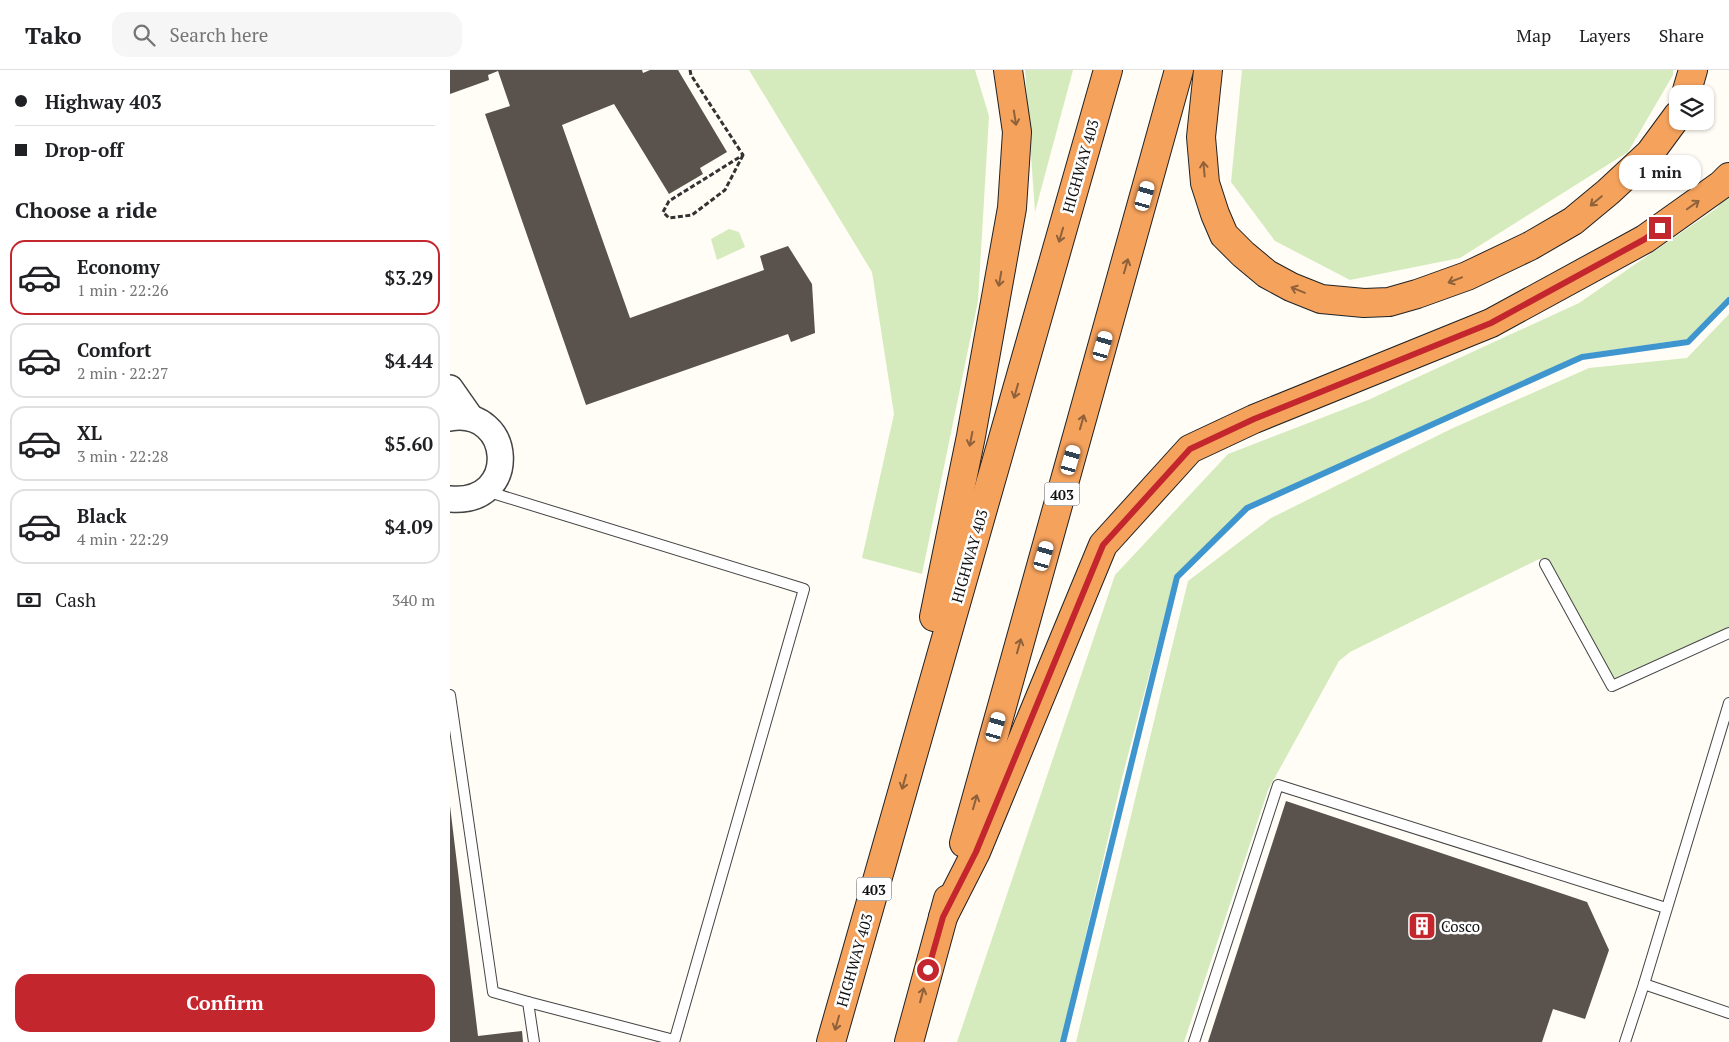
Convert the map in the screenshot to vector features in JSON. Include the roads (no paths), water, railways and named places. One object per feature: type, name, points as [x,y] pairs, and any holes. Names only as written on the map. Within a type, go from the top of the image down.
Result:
[{"type":"highway","points":[[917,735],[931,632],[971,436],[1012,208],[1017,132],[1008,70]]},
{"type":"highway","name":"HIGHWAY 403","points":[[831,1042],[1108,70]]},
{"type":"highway","name":"403","points":[[909,1042],[1179,70]]},
{"type":"highway","points":[[1208,70],[1201,137],[1205,183],[1224,235],[1267,274],[1291,287],[1321,299],[1364,303],[1389,302],[1467,276],[1530,246],[1573,221],[1650,153],[1669,127]]},
{"type":"highway","points":[[1689,85],[1693,70]]},
{"type":"highway","points":[[943,917],[976,852],[1103,545],[1190,449],[1254,419],[1491,323],[1645,239],[1721,185],[1729,177]]},
{"type":"street","points":[[450,388],[461,418],[487,426],[498,441],[502,458],[499,474],[485,491],[478,496],[463,500],[450,499]]},
{"type":"lane","points":[[450,695],[493,992],[674,1041],[804,589],[485,491]]},
{"type":"lane","points":[[1545,564],[1612,686],[1729,633]]},
{"type":"lane","points":[[1625,1042],[1729,703]]},
{"type":"lane","points":[[1194,1042],[1278,785],[1666,908]]},
{"type":"lane","points":[[1644,984],[1729,1013]]},
{"type":"lane","points":[[528,1002],[534,1042]]},
{"type":"waterway","points":[[1063,1042],[1177,577],[1247,508],[1582,357],[1688,342],[1729,300]]},
{"type":"place","name":"Cosco","points":[[1422,926]]}]
